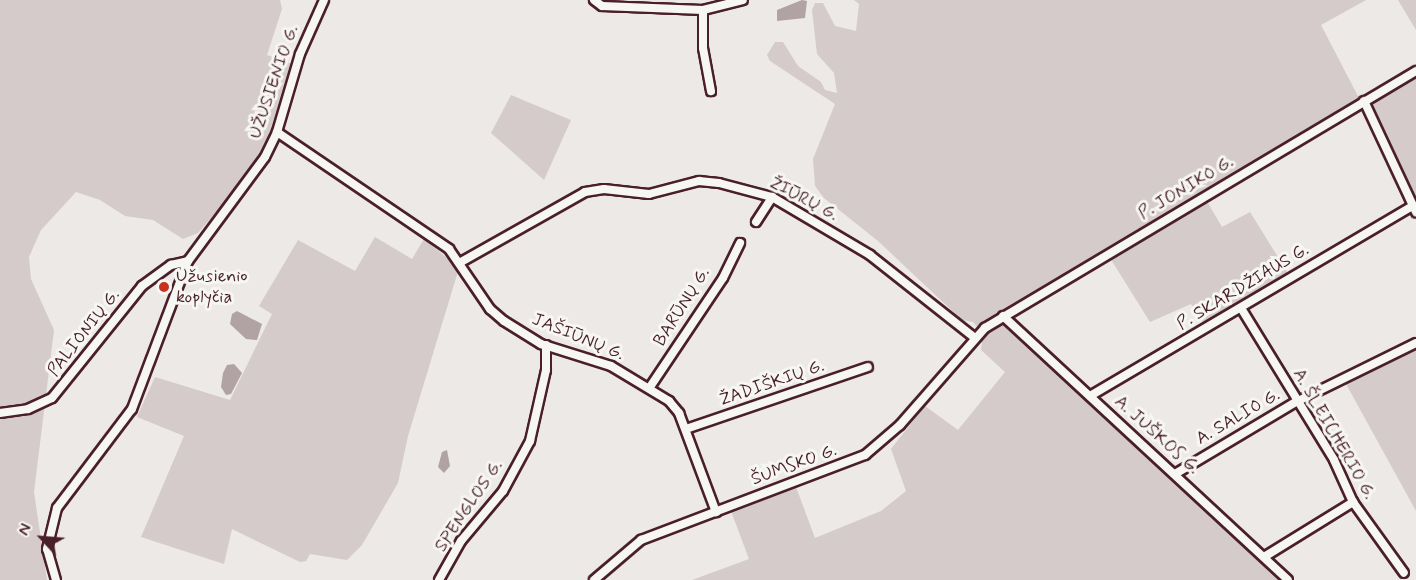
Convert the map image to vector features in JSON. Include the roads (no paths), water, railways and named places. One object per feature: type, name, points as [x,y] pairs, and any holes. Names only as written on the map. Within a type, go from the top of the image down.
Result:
[{"type":"street","name":"UŽUSIENIO G.","points":[[56,580],[47,549],[57,508],[132,409],[188,261],[249,183],[278,132],[300,54],[324,0]]},
{"type":"street","points":[[594,0],[602,6],[703,10],[743,0]]},
{"type":"street","points":[[703,10],[703,48],[711,91]]},
{"type":"street","name":"P. JONIKO G.","points":[[975,338],[1003,316],[1416,71]]},
{"type":"street","points":[[1364,101],[1414,209]]},
{"type":"street","name":"JAŠIŪNŲ G.","points":[[278,132],[423,230],[461,262],[490,309],[546,345],[590,357],[650,387],[674,407],[686,429],[716,512]]},
{"type":"street","name":"ŽIŪRŲ G.","points":[[461,262],[556,206],[591,191],[649,195],[711,182],[772,197],[886,265],[975,338]]},
{"type":"street","points":[[756,222],[772,197]]},
{"type":"street","name":"P. SKARDŽIAUS G.","points":[[1090,396],[1414,209]]},
{"type":"street","name":"BARŪNŲ G.","points":[[650,387],[723,278],[740,243]]},
{"type":"street","name":"PALIONIŲ G.","points":[[0,413],[28,409],[52,398],[142,286],[171,265],[188,261]]},
{"type":"street","name":"A. ŠLEICHERIO G.","points":[[1241,308],[1296,402],[1334,460],[1353,502],[1404,573]]},
{"type":"street","name":"A. JUŠKOS G.","points":[[1003,316],[1288,580]]},
{"type":"street","name":"ŠUMSKO G.","points":[[594,580],[620,554],[641,540],[865,455],[900,425],[975,338]]},
{"type":"street","name":"A. SALIO G.","points":[[1175,474],[1296,402],[1416,343]]},
{"type":"street","name":"SPENGLOS G.","points":[[439,580],[461,541],[503,491],[530,441],[546,370],[546,345]]},
{"type":"street","name":"ŽADIŠKIŲ G.","points":[[686,429],[868,367]]},
{"type":"street","points":[[1264,557],[1353,502]]},
{"type":"place","name":"Užusienio koplyčia","points":[[164,287]]}]
